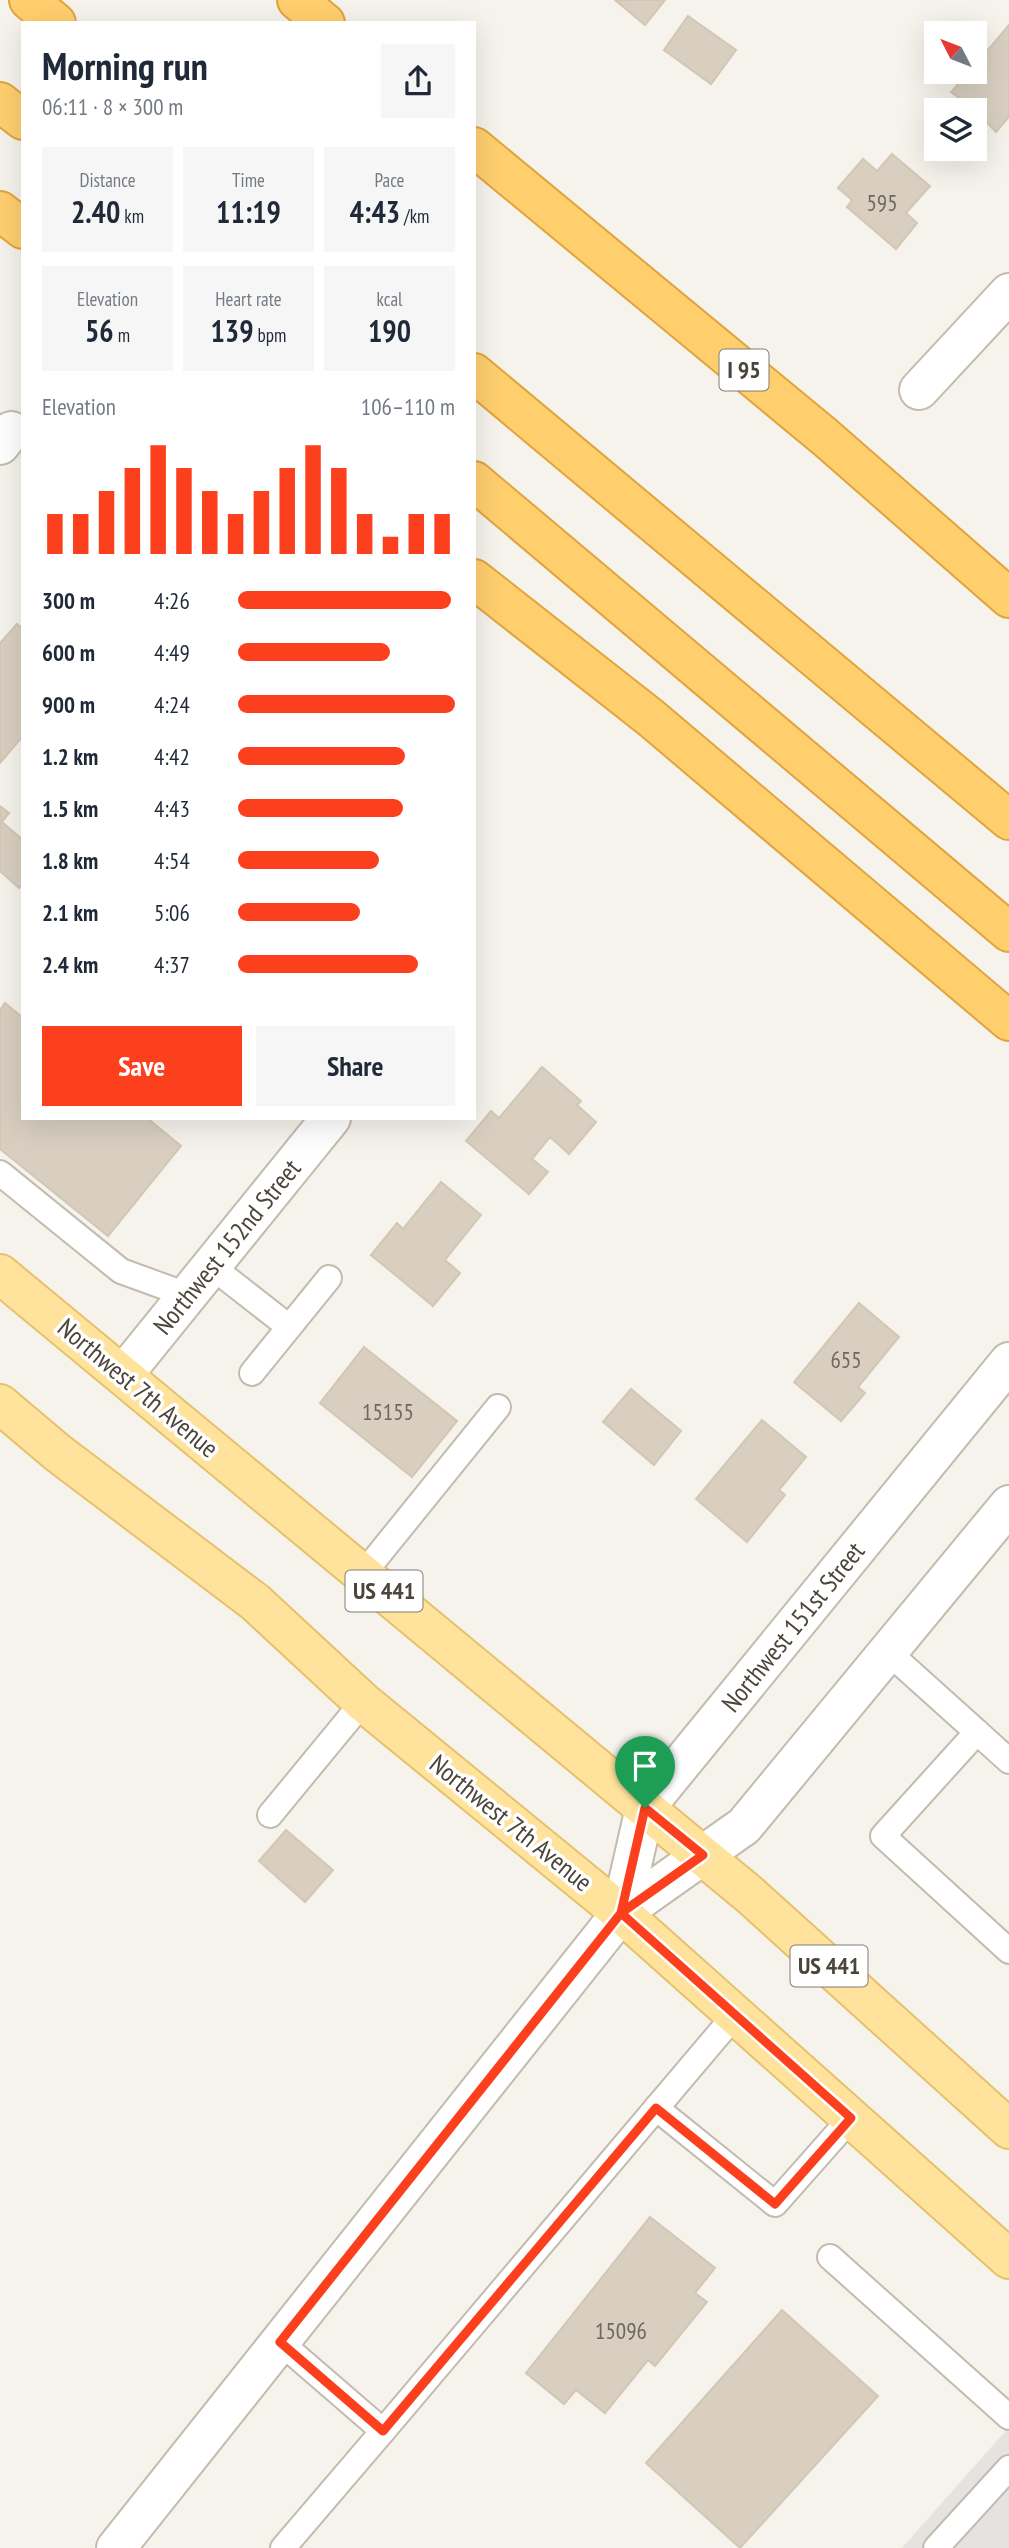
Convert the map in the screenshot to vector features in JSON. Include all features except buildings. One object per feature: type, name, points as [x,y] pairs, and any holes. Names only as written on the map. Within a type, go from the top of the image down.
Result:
[{"type":"highway","points":[[29,0],[54,21]]},
{"type":"highway","points":[[59,0],[84,21]]},
{"type":"highway","points":[[297,0],[322,21]]},
{"type":"highway","points":[[0,102],[21,118]]},
{"type":"highway","name":"I 95","points":[[476,149],[825,437],[1009,598]]},
{"type":"highway","points":[[0,211],[21,227]]},
{"type":"highway","points":[[476,351],[1009,796]]},
{"type":"highway","points":[[476,375],[1009,820]]},
{"type":"highway","points":[[476,483],[1009,932]]},
{"type":"highway","points":[[476,581],[662,727],[1009,1021]]},
{"type":"main road","name":"Northwest 7th Avenue","points":[[0,1274],[703,1855],[1005,2116]]},
{"type":"main road","name":"Northwest 7th Avenue","points":[[0,1404],[58,1452],[255,1602],[363,1702],[621,1913],[1009,2259]]},
{"type":"street","points":[[919,390],[1009,293]]},
{"type":"street","name":"Northwest 152nd Street","points":[[123,1375],[329,1120]]},
{"type":"street","name":"Northwest 151st Street","points":[[621,1913],[645,1808],[1009,1362]]},
{"type":"street","name":"Northwest 151st Street","points":[[116,2548],[621,1913],[744,1826],[1009,1505]]},
{"type":"lane","points":[[0,1173],[121,1271],[199,1281],[289,1327]]},
{"type":"lane","points":[[252,1373],[329,1278]]},
{"type":"lane","points":[[363,1574],[498,1407]]},
{"type":"lane","points":[[888,1652],[1009,1762]]},
{"type":"lane","points":[[270,1815],[363,1702]]},
{"type":"lane","points":[[977,1732],[883,1836],[949,1884],[988,1919],[1009,1951]]},
{"type":"lane","points":[[283,2548],[735,2015]]},
{"type":"lane","points":[[656,2108],[775,2204],[851,2118]]},
{"type":"lane","points":[[830,2257],[1009,2417]]},
{"type":"lane","points":[[280,2342],[383,2431]]},
{"type":"lane","points":[[936,2548],[1009,2468]]},
{"type":"shaded area","points":[[1009,2427],[1009,2548],[902,2548]]},
{"type":"route","points":[[645,1808],[621,1913],[280,2342],[383,2431],[656,2108],[775,2204],[851,2118],[621,1913],[703,1855],[645,1808]]}]
